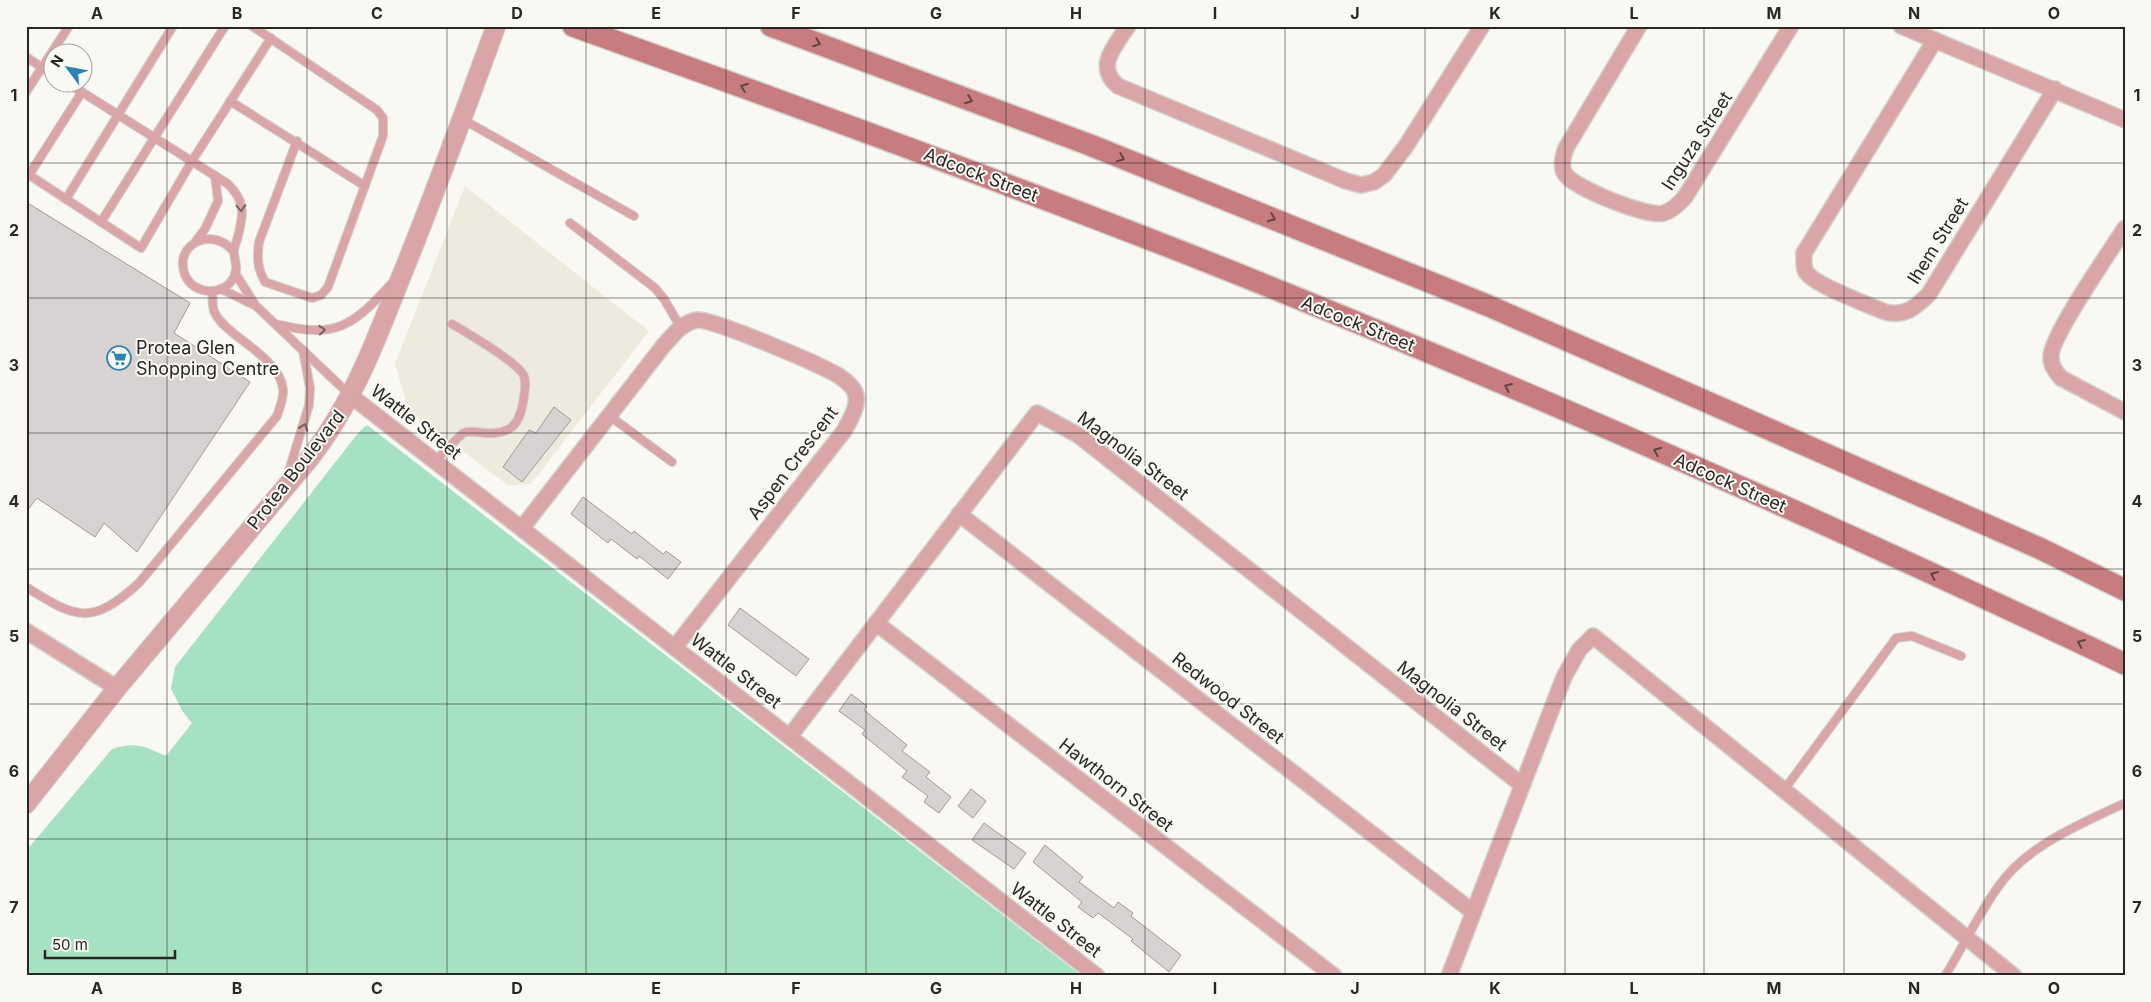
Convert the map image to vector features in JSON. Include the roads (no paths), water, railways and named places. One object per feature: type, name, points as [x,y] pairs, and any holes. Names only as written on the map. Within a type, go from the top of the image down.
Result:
[{"type":"main road","name":"Adcock Street","points":[[573,26],[914,149],[1192,256],[1476,373],[1725,480],[1986,598],[2125,664]]},
{"type":"main road","points":[[771,26],[1090,145],[1489,306],[2039,548],[2125,590]]},
{"type":"street","name":"Protea Boulevard","points":[[26,804],[117,688],[325,438],[351,396],[403,271],[496,26]]},
{"type":"street","points":[[1128,26],[1109,59],[1106,71],[1110,79],[1118,86],[1346,181],[1361,185],[1374,182],[1384,175],[1406,146],[1482,26]]},
{"type":"street","name":"Inguza Street","points":[[1639,26],[1566,148],[1562,165],[1568,178],[1590,191],[1652,214],[1663,213],[1675,208],[1685,197],[1791,26]]},
{"type":"street","points":[[1901,26],[2125,120]]},
{"type":"street","name":"Ihem Street","points":[[1934,40],[1804,253],[1804,265],[1807,274],[1818,282],[1885,312],[1895,314],[1905,312],[1916,307],[1929,294],[2055,89]]},
{"type":"street","points":[[2125,228],[2058,335],[2051,358],[2054,369],[2061,378],[2125,412]]},
{"type":"street","name":"Aspen Crescent","points":[[522,528],[611,417],[664,345],[681,328],[697,320],[708,321],[819,366],[848,383],[855,393],[856,403],[853,415],[844,431],[675,647]]},
{"type":"street","name":"Wattle Street","points":[[351,396],[1097,976]]},
{"type":"street","name":"Magnolia Street","points":[[790,736],[1038,413],[1064,426],[1522,785]]},
{"type":"street","name":"Redwood Street","points":[[959,514],[1473,912]]},
{"type":"street","name":"Hawthorn Street","points":[[876,624],[1334,976]]},
{"type":"street","points":[[26,631],[117,688]]},
{"type":"street","points":[[1449,976],[1572,661],[1593,636],[2014,976]]},
{"type":"lane","points":[[58,42],[69,26]]},
{"type":"lane","points":[[66,199],[173,26]]},
{"type":"lane","points":[[101,222],[225,26]]},
{"type":"lane","points":[[252,26],[377,110],[383,118],[383,136],[328,287],[321,295],[312,298],[264,282],[259,272],[257,257],[258,242],[297,142]]},
{"type":"lane","points":[[234,252],[240,227],[242,204],[238,194],[215,176],[192,161],[154,138],[82,92],[27,174],[141,248],[192,161],[270,38]]},
{"type":"lane","points":[[26,57],[42,67],[26,92]]},
{"type":"lane","points":[[230,101],[365,186]]},
{"type":"lane","points":[[462,119],[634,216]]},
{"type":"lane","points":[[195,242],[203,238],[221,240],[234,252],[237,260],[235,273],[228,284],[221,289],[212,292],[196,287],[185,274],[185,256],[195,242],[205,229],[218,201],[215,176]]},
{"type":"lane","points":[[570,223],[655,288],[664,299],[681,328]]},
{"type":"lane","points":[[274,323],[300,330],[324,331],[350,323],[365,311],[403,271]]},
{"type":"lane","points":[[235,273],[256,306],[351,396]]},
{"type":"lane","points":[[221,289],[256,306]]},
{"type":"lane","points":[[26,587],[60,609],[75,613],[100,611],[120,600],[139,583],[276,416],[282,402],[284,389],[280,378],[273,368],[228,330],[214,311],[212,292]]},
{"type":"lane","points":[[435,461],[463,433],[488,435],[509,429],[516,424],[526,386],[522,372],[499,354],[452,324]]},
{"type":"lane","points":[[283,490],[310,405],[310,388],[303,350]]},
{"type":"lane","points":[[611,417],[672,462]]},
{"type":"lane","points":[[1784,790],[1896,638],[1905,635],[1912,636],[1961,656]]},
{"type":"lane","points":[[1945,976],[1998,886],[2029,854],[2073,828],[2125,803]]},
{"type":"place","name":"Protea Glen Shopping Centre","points":[[119,358]]}]
